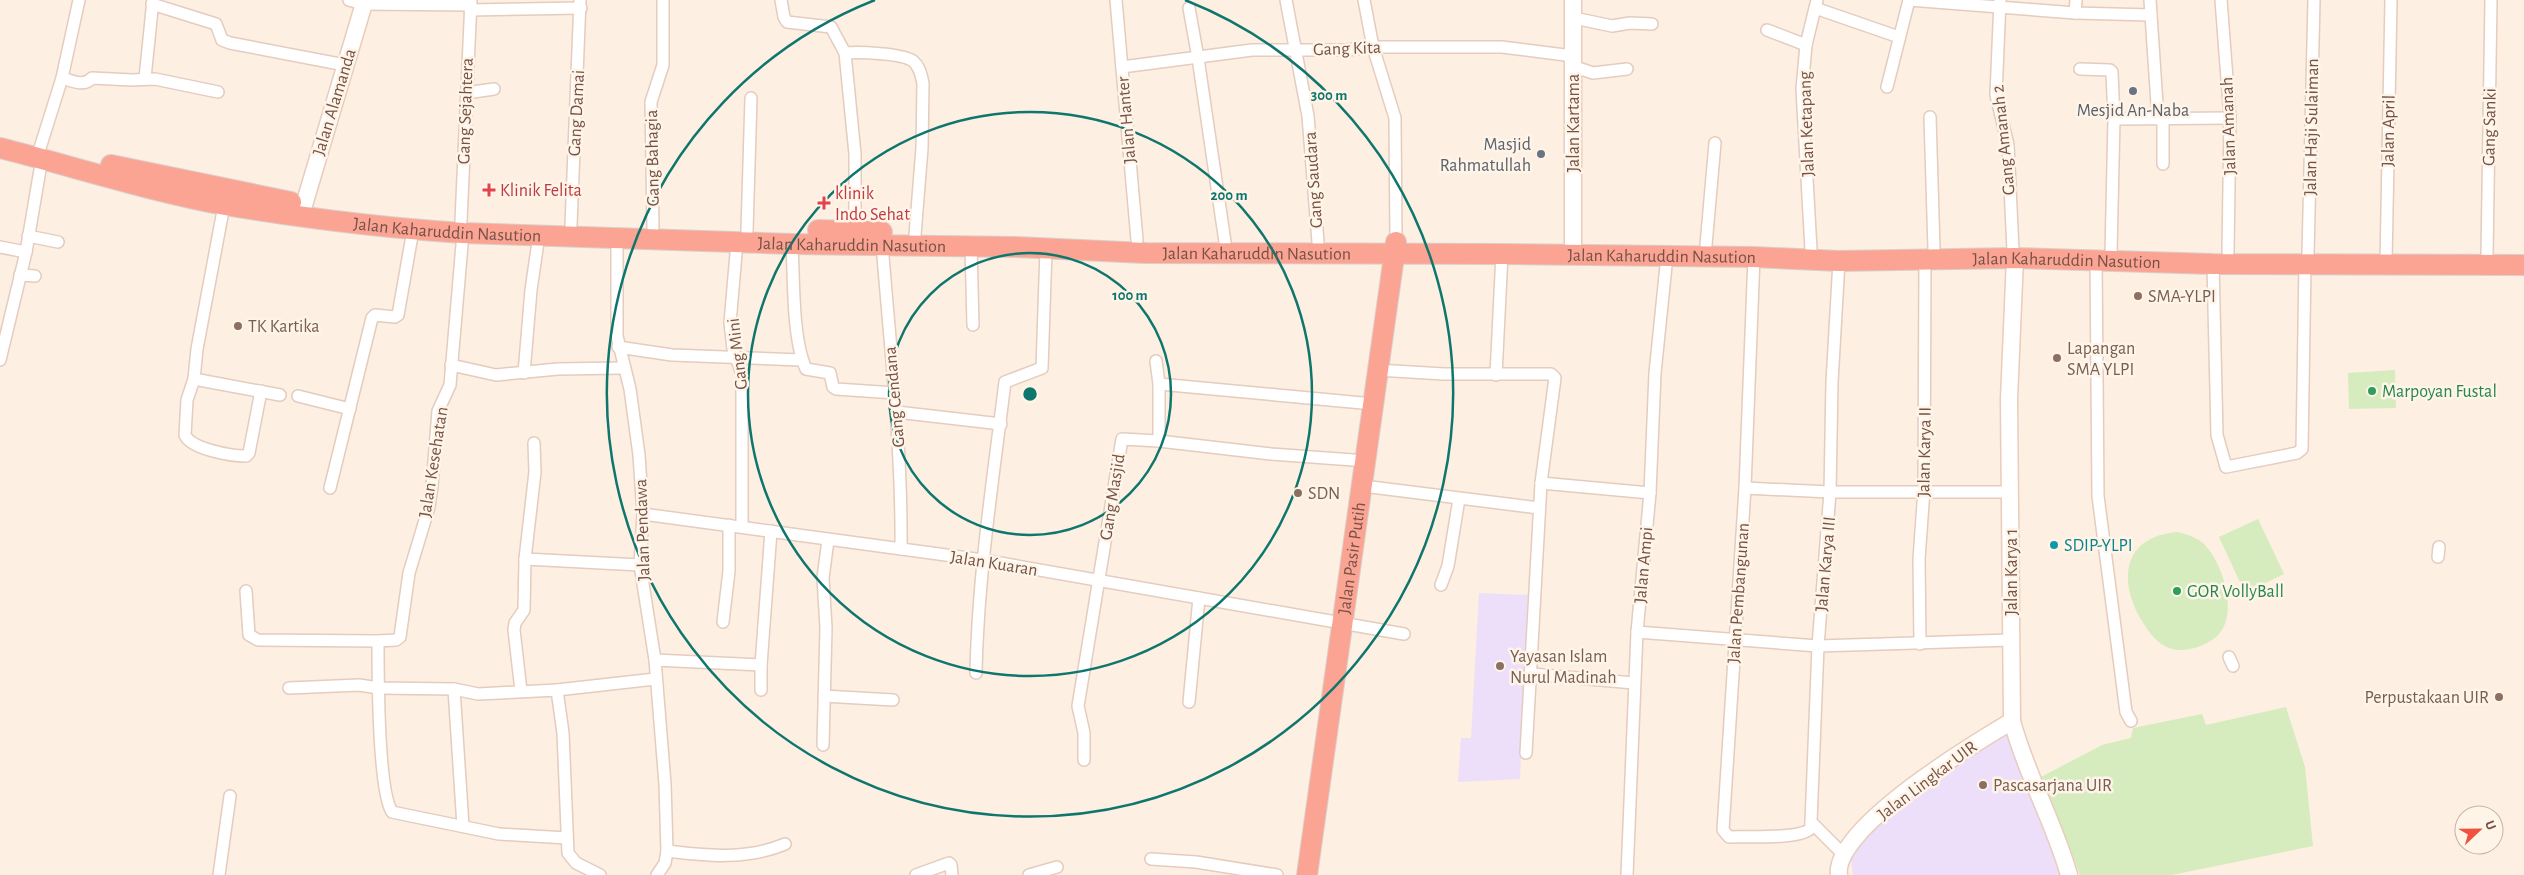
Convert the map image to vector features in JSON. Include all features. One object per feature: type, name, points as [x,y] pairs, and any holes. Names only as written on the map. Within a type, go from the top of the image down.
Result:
[{"type":"highway","name":"Jalan Kaharuddin Nasution","points":[[0,137],[41,153]]},
{"type":"highway","name":"Jalan Kaharuddin Nasution","points":[[0,148],[41,153],[226,196],[414,230],[570,225],[653,228],[742,236],[792,244],[855,237],[882,244],[1152,253],[1706,245],[1897,254],[2014,254],[2103,257],[2306,259],[2524,255]]},
{"type":"highway","name":"Jalan Kaharuddin Nasution","points":[[226,196],[462,227],[539,235],[617,240],[742,236],[855,237],[915,234],[1225,242],[1318,242],[1502,254],[1754,257],[1839,261],[1897,254]]},
{"type":"highway","name":"Jalan Pasir Putih","points":[[1310,875],[1342,624],[1367,460],[1377,370],[1395,248]]},
{"type":"highway","name":"Jalan Kaharuddin Nasution","points":[[2386,258],[2524,265]]},
{"type":"street","points":[[0,360],[26,252],[41,153],[62,78],[79,0]]},
{"type":"street","name":"Gang Bahagia","points":[[653,228],[651,102],[664,65],[662,0]]},
{"type":"street","points":[[781,0],[784,18],[787,22],[831,27],[845,53],[854,154],[855,237]]},
{"type":"street","name":"Jalan Hanter","points":[[1116,0],[1137,240]]},
{"type":"street","name":"Gang Saudara","points":[[1286,0],[1308,116],[1318,242]]},
{"type":"street","points":[[1364,0],[1373,47],[1394,118],[1395,248]]},
{"type":"street","name":"Jalan Kartama","points":[[1573,0],[1573,246]]},
{"type":"street","points":[[1888,87],[1909,0],[1999,3],[2075,13],[2151,15]]},
{"type":"street","points":[[2075,13],[2076,0]]},
{"type":"street","points":[[2150,0],[2161,119],[2163,164]]},
{"type":"street","name":"Jalan Amanah","points":[[2220,258],[2230,118],[2222,0]]},
{"type":"street","name":"Jalan Haji Sulaiman","points":[[2220,258],[2217,435],[2226,467],[2297,453],[2302,449],[2314,0]]},
{"type":"street","name":"Jalan April","points":[[2386,258],[2390,0]]},
{"type":"street","name":"Gang Sanki","points":[[2487,255],[2491,0]]},
{"type":"street","points":[[359,1],[471,5],[581,4]]},
{"type":"street","name":"Jalan Alamanda","points":[[304,205],[345,65],[359,1]]},
{"type":"street","points":[[145,78],[153,2],[216,24],[222,40],[230,43],[345,65]]},
{"type":"street","name":"Gang Amanah 2","points":[[1999,3],[1996,95],[2008,145],[2014,254]]},
{"type":"street","name":"Gang Damai","points":[[570,225],[581,4]]},
{"type":"street","points":[[1816,4],[1899,37]]},
{"type":"street","name":"Jalan Ketapang","points":[[1811,250],[1802,89],[1806,45],[1816,4]]},
{"type":"street","name":"Gang Sejahtera","points":[[462,227],[471,5]]},
{"type":"street","points":[[1189,8],[1225,242]]},
{"type":"street","points":[[1574,18],[1612,26],[1652,24]]},
{"type":"street","points":[[1767,30],[1806,45]]},
{"type":"street","name":"Gang Kita","points":[[1122,67],[1252,50],[1373,47],[1502,47],[1573,61],[1593,73],[1627,69]]},
{"type":"street","points":[[845,53],[869,52],[910,60],[918,66],[923,83],[922,148],[915,234]]},
{"type":"street","points":[[2080,69],[2112,71],[2117,119],[2103,257],[2098,496],[2126,712],[2131,721]]},
{"type":"street","points":[[62,78],[81,83],[88,82],[92,78],[132,80],[145,78],[218,92]]},
{"type":"street","points":[[466,93],[494,89]]},
{"type":"street","name":"Gang Mini","points":[[742,526],[742,374],[736,359],[730,323],[742,236],[751,98]]},
{"type":"street","name":"Jalan Karya II","points":[[1920,644],[1919,559],[1924,490],[1930,254],[1930,117]]},
{"type":"street","points":[[2117,119],[2230,118]]},
{"type":"street","points":[[1706,245],[1714,143]]},
{"type":"street","points":[[226,196],[197,349],[194,379],[187,400],[186,437],[194,445],[242,456],[249,453],[261,391]]},
{"type":"street","name":"Jalan Kesehatan","points":[[246,591],[249,634],[253,639],[378,641],[396,640],[402,633],[409,574],[429,507],[438,411],[450,385],[462,227]]},
{"type":"street","points":[[330,488],[372,318],[375,315],[395,317],[398,315],[414,230]]},
{"type":"street","points":[[524,373],[531,290],[539,235]]},
{"type":"street","points":[[28,236],[58,242]]},
{"type":"street","name":"Jalan Pendawa","points":[[617,240],[618,347],[630,389],[639,456],[643,514],[640,565],[654,660],[665,784],[667,851]]},
{"type":"street","points":[[792,244],[802,360],[808,371],[830,373],[833,387],[836,389],[895,393]]},
{"type":"street","name":"Gang Cendana","points":[[882,244],[897,412],[901,549]]},
{"type":"street","points":[[0,246],[26,252]]},
{"type":"street","points":[[971,246],[973,325]]},
{"type":"street","points":[[976,674],[977,628],[983,560],[1005,382],[1038,371],[1043,363],[1046,250]]},
{"type":"street","points":[[1496,375],[1502,254]]},
{"type":"street","name":"Jalan Karya 1","points":[[2014,254],[2009,398],[2012,721],[2027,767],[2056,831],[2069,875]]},
{"type":"street","name":"Jalan Ampi","points":[[1627,875],[1637,632],[1650,493],[1656,373],[1667,256]]},
{"type":"street","name":"Jalan Pembangunan","points":[[1754,257],[1745,488],[1725,833],[1729,837],[1805,833],[1811,828],[1811,822]]},
{"type":"street","name":"Jalan Karya III","points":[[1811,822],[1818,646],[1830,492],[1832,382],[1839,261]]},
{"type":"street","points":[[20,276],[35,276]]},
{"type":"street","points":[[618,347],[663,354],[736,359],[802,360]]},
{"type":"street","points":[[1156,361],[1159,384],[1159,441]]},
{"type":"street","points":[[452,365],[496,375],[623,368]]},
{"type":"street","points":[[1377,370],[1496,375],[1551,374],[1555,378],[1539,508],[1532,674],[1526,753]]},
{"type":"street","points":[[194,379],[280,395]]},
{"type":"street","points":[[1159,384],[1373,404]]},
{"type":"street","points":[[298,396],[350,409]]},
{"type":"street","points":[[897,412],[1001,424]]},
{"type":"street","name":"Gang Masjid","points":[[1084,760],[1084,734],[1078,706],[1120,442],[1126,438],[1270,454],[1367,460]]},
{"type":"street","points":[[521,691],[514,630],[515,623],[524,610],[525,559],[535,472],[534,443]]},
{"type":"street","points":[[1541,483],[1650,493]]},
{"type":"street","points":[[1363,486],[1539,508]]},
{"type":"street","points":[[1745,488],[1830,492],[1924,490],[2011,492]]},
{"type":"street","points":[[1441,585],[1448,566],[1459,499]]},
{"type":"street","name":"Jalan Kuaran","points":[[643,514],[983,560],[1080,577],[1098,582],[1404,634]]},
{"type":"street","points":[[723,622],[729,571],[729,525]]},
{"type":"street","points":[[761,690],[761,665],[771,531]]},
{"type":"street","points":[[823,745],[826,628],[823,578],[828,540]]},
{"type":"street","points":[[525,559],[640,565]]},
{"type":"street","points":[[1189,702],[1198,598]]},
{"type":"street","points":[[1637,632],[1735,638],[1818,646],[2010,640]]},
{"type":"street","points":[[378,641],[383,773],[390,809],[401,815],[517,836],[567,838]]},
{"type":"street","points":[[654,660],[761,665]]},
{"type":"street","points":[[1532,674],[1634,683]]},
{"type":"street","points":[[288,688],[359,685],[379,688],[454,689],[478,694],[557,690],[655,679]]},
{"type":"street","points":[[454,689],[464,826]]},
{"type":"street","points":[[557,690],[563,733],[569,855],[576,863],[600,875]]},
{"type":"street","points":[[824,696],[893,700]]},
{"type":"street","name":"Jalan Lingkar UIR","points":[[1842,854],[1848,844],[1896,799],[1942,764],[2012,721]]},
{"type":"street","points":[[219,875],[230,796]]},
{"type":"street","points":[[1811,822],[1842,854],[1838,865],[1839,875]]},
{"type":"street","points":[[657,875],[665,863],[667,851],[739,856],[761,854],[785,844]]},
{"type":"street","points":[[1150,859],[1196,862],[1244,872],[1277,875]]},
{"type":"street","points":[[576,863],[576,875]]},
{"type":"street","points":[[916,875],[949,863],[952,875]]},
{"type":"street","points":[[1029,875],[1057,867]]},
{"type":"shaded area","name":"Yayasan Islam Nurul Madinah","points":[[1479,593],[1528,595],[1520,779],[1458,782],[1461,738],[1471,738]]},
{"type":"shaded area","name":"Pascasarjana UIR","points":[[2008,727],[2067,875],[1853,875],[1849,847]]},
{"type":"green space","name":"Marpoyan Fustal","points":[[2395,370],[2396,408],[2349,409],[2348,373]]},
{"type":"green space","points":[[2258,519],[2284,574],[2245,593],[2219,537]]},
{"type":"green space","name":"GOR VollyBall","points":[[2177,532],[2198,539],[2204,544],[2218,565],[2227,593],[2228,607],[2226,620],[2221,632],[2207,643],[2186,650],[2169,648],[2150,633],[2134,606],[2128,577],[2130,563],[2135,552],[2145,542],[2159,536]]},
{"type":"green space","points":[[2286,707],[2305,767],[2313,846],[2172,875],[2080,875],[2041,777],[2102,745],[2131,738],[2133,728],[2202,714],[2206,725]]},
{"type":"place","name":"Mesjid An-Naba","points":[[2133,91]]},
{"type":"place","name":"Masjid Rahmatullah","points":[[1541,154]]},
{"type":"place","name":"Klinik Felita","points":[[489,190]]},
{"type":"place","name":"klinik Indo Sehat","points":[[824,203]]},
{"type":"place","name":"SMA-YLPI","points":[[2138,296]]},
{"type":"place","name":"TK Kartika","points":[[238,326]]},
{"type":"place","name":"Lapangan SMA YLPI","points":[[2057,358]]},
{"type":"place","name":"Marpoyan Fustal","points":[[2372,391]]},
{"type":"place","name":"SDN","points":[[1298,493]]},
{"type":"place","name":"SDIP-YLPI","points":[[2054,545]]},
{"type":"place","name":"GOR VollyBall","points":[[2177,591]]},
{"type":"place","name":"Yayasan Islam Nurul Madinah","points":[[1500,666]]},
{"type":"place","name":"Perpustakaan UIR","points":[[2499,697]]},
{"type":"place","name":"Pascasarjana UIR","points":[[1983,785]]}]
